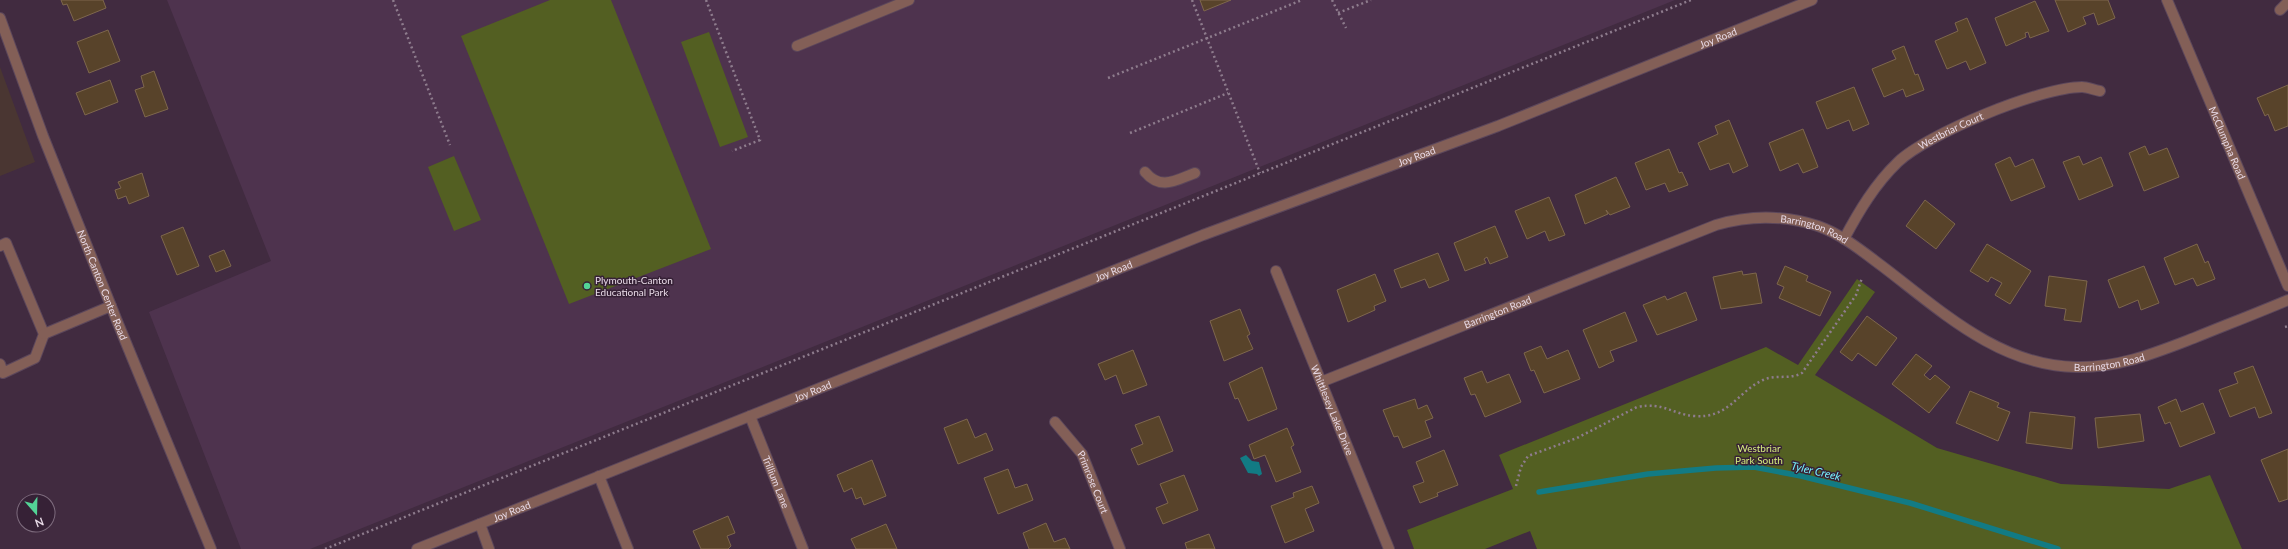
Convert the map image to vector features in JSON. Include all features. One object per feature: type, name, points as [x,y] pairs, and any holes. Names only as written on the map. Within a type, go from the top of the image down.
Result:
[{"type":"street","points":[[796,46],[909,0]]},
{"type":"street","name":"Joy Road","points":[[417,549],[1203,235],[1491,128],[1812,0]]},
{"type":"street","name":"McClumpha Road","points":[[2167,0],[2288,286]]},
{"type":"street","points":[[2280,10],[2288,2]]},
{"type":"street","name":"North Canton Center Road","points":[[0,18],[43,136],[211,549]]},
{"type":"street","name":"Westbriar Court","points":[[1844,239],[1858,213],[1885,175],[1898,162],[1924,142],[2016,103],[2053,91],[2082,87],[2100,91]]},
{"type":"street","points":[[1145,172],[1152,180],[1162,184],[1195,173]]},
{"type":"street","name":"Barrington Road","points":[[1321,382],[1653,249],[1735,219],[1753,217],[1783,218],[1819,227],[1844,239],[1966,329],[1994,346],[2030,360],[2056,366],[2099,367],[2138,360],[2288,300]]},
{"type":"street","points":[[0,246],[6,243],[44,334],[36,358],[3,373],[0,364]]},
{"type":"street","name":"Whittlesey Lake Drive","points":[[1276,271],[1389,549]]},
{"type":"street","points":[[44,334],[111,306]]},
{"type":"street","name":"Trillium Lane","points":[[750,416],[803,549]]},
{"type":"street","name":"Primrose Court","points":[[1055,422],[1082,454],[1120,549]]},
{"type":"street","points":[[599,476],[628,549]]},
{"type":"street","points":[[480,524],[489,549]]},
{"type":"path","points":[[393,0],[450,145]]},
{"type":"path","points":[[706,0],[760,140],[732,152]]},
{"type":"path","points":[[1192,0],[1260,173]]},
{"type":"path","points":[[1108,78],[1302,0]]},
{"type":"path","points":[[1332,0],[1346,28]]},
{"type":"path","points":[[1338,13],[1371,0]]},
{"type":"path","points":[[325,549],[1691,0]]},
{"type":"path","points":[[1130,133],[1228,93]]},
{"type":"path","points":[[1516,486],[1521,467],[1528,456],[1577,438],[1637,407],[1648,405],[1663,407],[1694,416],[1714,414],[1729,407],[1746,391],[1764,380],[1772,377],[1798,376],[1802,373],[1856,295],[1862,278]]},
{"type":"shaded area","name":"Plymouth-Canton Educational Park","points":[[167,0],[1675,0],[310,549],[241,549],[149,312],[271,261]]},
{"type":"shaded area","points":[[0,67],[35,162],[0,176]]},
{"type":"green space","points":[[550,0],[611,0],[711,249],[569,304],[461,36]]},
{"type":"green space","points":[[709,32],[748,137],[720,147],[681,42]]},
{"type":"green space","points":[[454,156],[481,220],[454,231],[428,167]]},
{"type":"green space","name":"Westbriar Park South","points":[[1857,279],[1875,292],[1815,375],[1937,448],[2061,484],[2169,489],[2210,475],[2242,549],[1537,549],[1530,531],[1485,549],[1414,549],[1407,530],[1513,489],[1499,455],[1766,347],[1798,365]]},
{"type":"water","points":[[1246,455],[1252,461],[1259,462],[1262,474],[1259,476],[1257,474],[1248,473],[1240,458]]},
{"type":"building","points":[[61,0],[103,0],[106,8],[74,21],[67,4],[63,5]]},
{"type":"building","points":[[1200,0],[1231,0],[1204,11]]},
{"type":"building","points":[[2055,0],[2108,0],[2115,18],[2098,25],[2094,13],[2083,17],[2086,24],[2068,32]]},
{"type":"building","points":[[2035,1],[2049,31],[2030,38],[2028,32],[2025,33],[2026,37],[2006,46],[1995,18]]},
{"type":"building","points":[[1967,18],[1986,63],[1970,70],[1966,61],[1947,69],[1935,41],[1958,31],[1955,23]]},
{"type":"building","points":[[108,30],[120,61],[89,73],[77,42]]},
{"type":"building","points":[[1904,46],[1915,75],[1918,74],[1924,90],[1906,97],[1903,89],[1884,97],[1872,69],[1896,59],[1892,51]]},
{"type":"building","points":[[154,71],[168,109],[145,117],[135,90],[144,87],[141,76]]},
{"type":"building","points":[[110,80],[118,102],[85,115],[76,93]]},
{"type":"building","points":[[2288,85],[2288,126],[2275,131],[2268,114],[2265,116],[2257,98]]},
{"type":"building","points":[[1854,87],[1869,124],[1853,131],[1849,120],[1827,129],[1816,102]]},
{"type":"building","points":[[1729,120],[1748,166],[1733,173],[1729,163],[1710,170],[1698,143],[1718,134],[1715,126]]},
{"type":"building","points":[[1803,129],[1818,167],[1803,173],[1798,163],[1780,171],[1769,143]]},
{"type":"building","points":[[2145,146],[2149,155],[2167,148],[2179,177],[2144,191],[2129,153]]},
{"type":"building","points":[[1669,149],[1679,173],[1682,172],[1688,185],[1669,192],[1665,183],[1646,190],[1635,163]]},
{"type":"building","points":[[2079,156],[2083,165],[2101,157],[2113,186],[2079,200],[2063,162]]},
{"type":"building","points":[[2010,157],[2015,167],[2033,159],[2045,187],[2011,201],[1995,164]]},
{"type":"building","points":[[142,173],[149,196],[129,204],[126,196],[118,199],[115,190],[121,188],[118,182]]},
{"type":"building","points":[[1616,177],[1630,207],[1610,215],[1606,210],[1608,214],[1585,224],[1575,195]]},
{"type":"building","points":[[1549,197],[1565,235],[1549,241],[1545,231],[1527,239],[1515,211]]},
{"type":"building","points":[[1925,200],[1955,224],[1936,249],[1906,226]]},
{"type":"building","points":[[1495,226],[1508,257],[1490,264],[1487,257],[1484,259],[1486,263],[1465,271],[1454,243]]},
{"type":"building","points":[[183,227],[199,266],[177,275],[161,236]]},
{"type":"building","points":[[1987,244],[2031,271],[2010,304],[1995,295],[2002,283],[1991,277],[1988,282],[1970,271]]},
{"type":"building","points":[[2197,244],[2205,263],[2208,261],[2215,279],[2197,286],[2193,278],[2175,285],[2164,258]]},
{"type":"building","points":[[224,250],[231,266],[216,272],[209,256]]},
{"type":"building","points":[[1438,253],[1449,280],[1429,288],[1425,279],[1401,288],[1394,270]]},
{"type":"building","points":[[1785,266],[1808,276],[1806,281],[1831,292],[1820,316],[1779,298],[1784,287],[1777,284]]},
{"type":"building","points":[[2144,266],[2159,303],[2141,310],[2138,300],[2119,308],[2108,280]]},
{"type":"building","points":[[1742,271],[1743,275],[1756,273],[1762,303],[1721,309],[1713,277]]},
{"type":"building","points":[[1375,274],[1386,301],[1374,306],[1375,310],[1348,322],[1337,290]]},
{"type":"building","points":[[2049,276],[2087,281],[2081,322],[2064,320],[2066,309],[2045,306]]},
{"type":"building","points":[[1686,292],[1697,320],[1657,335],[1643,305],[1665,296],[1667,300]]},
{"type":"building","points":[[1240,309],[1250,334],[1247,336],[1253,349],[1224,361],[1210,321]]},
{"type":"building","points":[[1625,312],[1637,341],[1610,351],[1614,361],[1599,368],[1583,330]]},
{"type":"building","points":[[1867,316],[1897,338],[1876,366],[1858,353],[1852,361],[1840,352]]},
{"type":"building","points":[[1541,346],[1547,359],[1568,350],[1580,379],[1544,393],[1534,370],[1531,371],[1524,353]]},
{"type":"building","points":[[1133,350],[1147,385],[1123,394],[1116,375],[1105,380],[1098,364]]},
{"type":"building","points":[[1916,354],[1932,366],[1924,375],[1930,380],[1935,375],[1950,387],[1929,413],[1892,384]]},
{"type":"building","points":[[2253,366],[2272,413],[2259,418],[2255,407],[2230,417],[2219,390],[2238,383],[2234,373]]},
{"type":"building","points":[[1262,367],[1277,409],[1248,421],[1238,398],[1235,399],[1229,383]]},
{"type":"building","points":[[1482,371],[1487,383],[1509,374],[1521,402],[1485,417],[1475,394],[1471,395],[1464,378]]},
{"type":"building","points":[[1970,391],[1999,403],[1997,407],[2010,412],[1998,441],[1956,423]]},
{"type":"building","points":[[1415,399],[1418,409],[1427,405],[1433,418],[1425,421],[1431,437],[1403,448],[1398,436],[1394,437],[1383,410]]},
{"type":"building","points":[[2176,399],[2181,412],[2203,403],[2215,433],[2180,447],[2170,422],[2165,424],[2158,407]]},
{"type":"building","points":[[2030,412],[2075,417],[2072,449],[2026,443]]},
{"type":"building","points":[[2140,414],[2144,441],[2098,448],[2095,418]]},
{"type":"building","points":[[1159,416],[1173,451],[1138,465],[1131,449],[1143,444],[1135,425]]},
{"type":"building","points":[[967,419],[975,438],[986,433],[993,450],[958,464],[944,428]]},
{"type":"building","points":[[1287,428],[1294,445],[1291,447],[1301,472],[1276,482],[1265,455],[1254,459],[1249,445]]},
{"type":"building","points":[[2288,449],[2288,499],[2279,502],[2261,460]]},
{"type":"building","points":[[1444,450],[1458,485],[1437,493],[1438,496],[1420,503],[1413,486],[1424,482],[1416,462]]},
{"type":"building","points":[[872,460],[886,496],[864,505],[861,497],[856,499],[852,488],[844,492],[837,475]]},
{"type":"building","points":[[1008,469],[1015,488],[1027,484],[1033,500],[998,514],[984,478]]},
{"type":"building","points":[[1184,475],[1198,510],[1163,524],[1156,508],[1168,503],[1160,484]]},
{"type":"building","points":[[1312,486],[1319,503],[1305,509],[1314,531],[1285,543],[1271,506],[1294,497],[1293,493]]},
{"type":"building","points":[[728,516],[735,533],[727,536],[731,546],[728,549],[701,549],[693,531]]},
{"type":"building","points":[[1046,523],[1054,542],[1065,538],[1070,549],[1029,549],[1023,533]]},
{"type":"building","points":[[886,524],[897,549],[856,549],[851,539]]},
{"type":"building","points":[[1209,534],[1215,549],[1187,549],[1185,543]]},
{"type":"waterway","name":"Tyler Creek","points":[[1539,492],[1648,474],[1716,468],[1754,467],[1801,476],[1910,503],[2058,549]]},
{"type":"place","name":"Plymouth-Canton Educational Park","points":[[587,286]]}]
